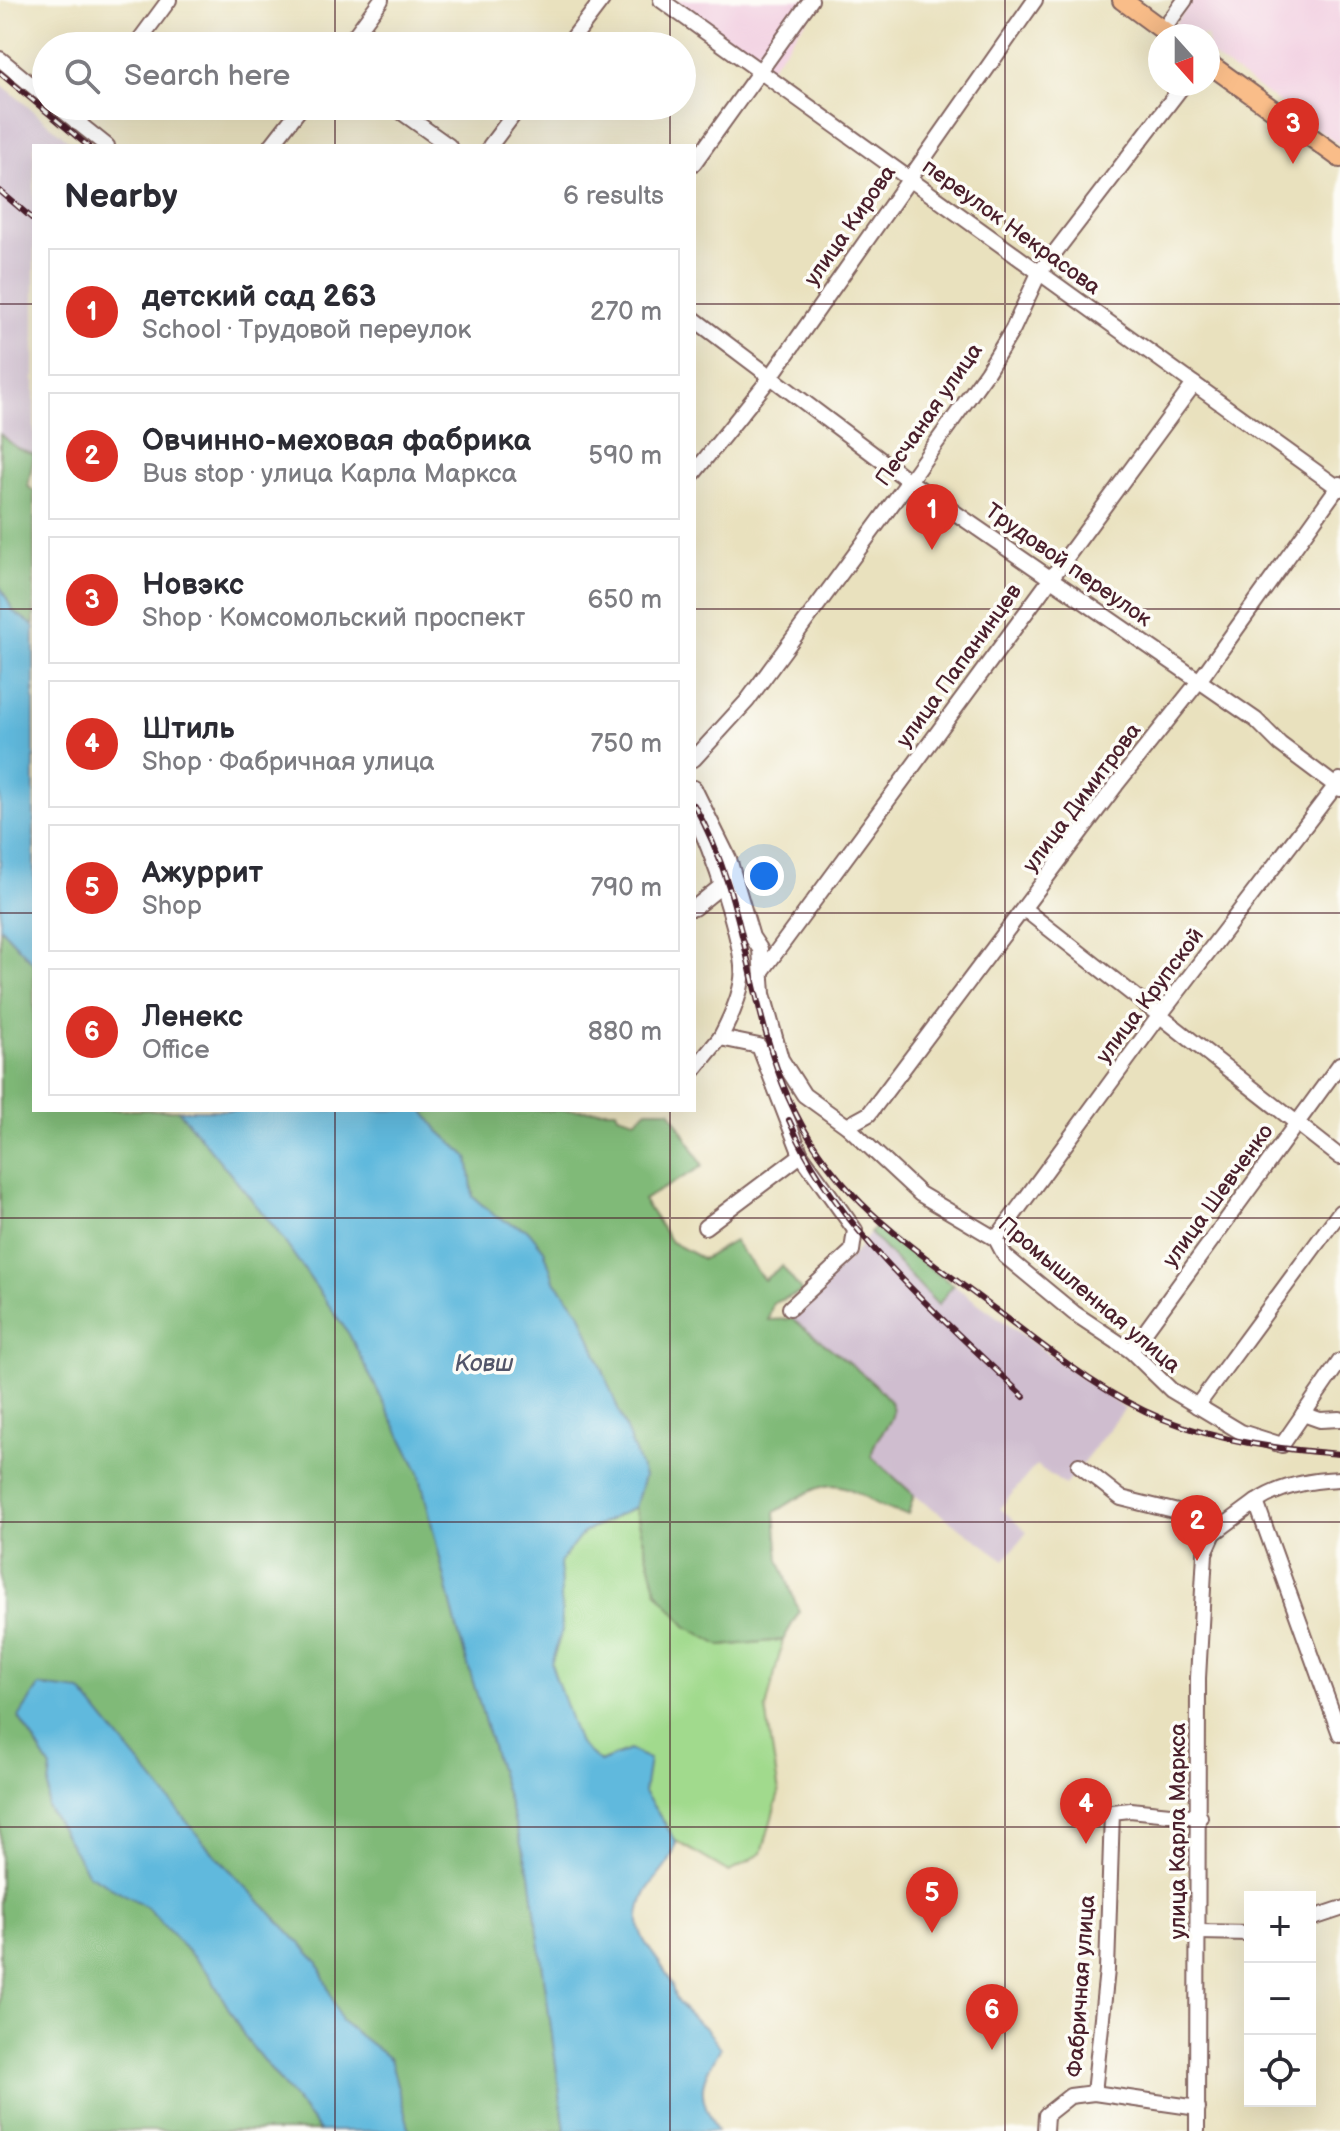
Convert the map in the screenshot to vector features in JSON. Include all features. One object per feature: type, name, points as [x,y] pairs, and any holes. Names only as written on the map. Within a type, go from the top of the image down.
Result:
[{"type":"main road","points":[[1122,0],[1155,24]]},
{"type":"main road","points":[[1220,72],[1340,158]]},
{"type":"street","points":[[145,32],[169,0]]},
{"type":"street","points":[[357,32],[381,0]]},
{"type":"street","points":[[578,32],[602,0]]},
{"type":"street","name":"переулок Некрасова","points":[[661,0],[1339,487]]},
{"type":"street","points":[[696,160],[811,0]]},
{"type":"street","name":"улица Кирова","points":[[696,470],[770,378],[1035,0]]},
{"type":"street","points":[[1172,24],[1185,0]]},
{"type":"street","points":[[0,59],[32,85]]},
{"type":"street","name":"Песчаная улица","points":[[696,757],[747,701],[909,481],[987,372],[1013,329],[1039,273],[1175,96]]},
{"type":"street","points":[[73,120],[104,144]]},
{"type":"street","points":[[273,144],[291,120]]},
{"type":"street","points":[[413,120],[446,144]]},
{"type":"street","points":[[492,144],[510,120]]},
{"type":"street","name":"Трудовой переулок","points":[[696,321],[909,481],[1050,575],[1256,720],[1280,744],[1339,785]]},
{"type":"street","name":"улица Папанинцев","points":[[760,974],[1050,575],[1194,384]]},
{"type":"street","name":"улица Димитрова","points":[[847,1126],[869,1114],[1199,681],[1339,487]]},
{"type":"street","name":"улица Крупской","points":[[996,1239],[1160,1015],[1339,785]]},
{"type":"street","name":"Промышленная улица","points":[[696,792],[741,889],[752,937],[762,956],[760,974],[771,1026],[786,1071],[814,1104],[847,1126],[920,1194],[996,1239],[1005,1256],[1051,1295],[1131,1351],[1171,1390],[1241,1432],[1282,1445],[1303,1414]]},
{"type":"street","points":[[696,820],[710,848],[740,947],[743,975],[720,1038],[696,1068]]},
{"type":"street","points":[[696,906],[720,887]]},
{"type":"street","points":[[1024,909],[1340,1157]]},
{"type":"street","points":[[720,1038],[759,1046],[801,1155],[855,1230],[852,1251],[790,1308]]},
{"type":"street","name":"улица Шевченко","points":[[1131,1351],[1340,1064]]},
{"type":"street","points":[[705,1227],[801,1155]]},
{"type":"street","points":[[1197,1406],[1340,1212]]},
{"type":"street","points":[[1340,1361],[1303,1414],[1320,1420],[1340,1419]]},
{"type":"street","points":[[1079,1465],[1121,1498],[1198,1517],[1214,1533],[1271,1492],[1318,1480],[1340,1479]]},
{"type":"street","points":[[1256,1502],[1340,1734]]},
{"type":"street","name":"улица Карла Маркса","points":[[1197,2131],[1198,1678],[1205,1553],[1214,1533]]},
{"type":"street","name":"Фабричная улица","points":[[1045,2131],[1046,2115],[1052,2108],[1070,2096],[1094,2093],[1107,1970],[1112,1812],[1130,1810],[1200,1817]]},
{"type":"street","points":[[1316,1917],[1340,1909]]},
{"type":"street","points":[[1199,1932],[1244,1933]]},
{"type":"street","points":[[1094,2093],[1198,2108]]},
{"type":"shaded area","points":[[676,0],[809,0],[817,7],[769,69]]},
{"type":"shaded area","points":[[1192,0],[1340,0],[1340,145],[1220,61],[1220,24],[1175,24]]},
{"type":"shaded area","points":[[0,83],[32,110],[32,120],[44,120],[73,144],[32,144],[32,453],[17,448],[0,434]]},
{"type":"shaded area","points":[[870,1233],[937,1304],[953,1285],[1125,1409],[1065,1485],[1036,1465],[1000,1508],[1027,1532],[1005,1560],[914,1495],[872,1457],[872,1444],[891,1420],[880,1389],[792,1319],[797,1308],[855,1253]]},
{"type":"green space","points":[[0,434],[17,448],[32,453],[28,486],[32,490],[32,625],[13,611],[0,586]]},
{"type":"green space","points":[[0,927],[32,962],[32,1112],[180,1112],[275,1228],[349,1334],[419,1472],[457,1628],[530,1874],[565,2131],[410,2131],[390,2059],[341,2021],[317,1961],[205,1844],[19,1717],[51,1768],[47,1806],[88,1873],[147,1907],[209,1974],[246,2039],[320,2131],[0,2131]]},
{"type":"green space","points":[[424,1112],[617,1112],[635,1120],[645,1112],[671,1112],[703,1166],[643,1200],[671,1242],[703,1259],[734,1241],[764,1280],[782,1266],[802,1292],[773,1303],[768,1320],[792,1319],[863,1374],[887,1397],[893,1413],[876,1442],[872,1457],[914,1495],[908,1514],[880,1506],[853,1490],[835,1485],[808,1492],[775,1512],[779,1559],[799,1612],[783,1640],[721,1646],[686,1626],[657,1592],[635,1507],[644,1476],[581,1314],[554,1280],[544,1250],[528,1230],[496,1217],[473,1197],[468,1157],[438,1130]]},
{"type":"green space","points":[[876,1227],[953,1285],[938,1305],[870,1233]]},
{"type":"green space","points":[[635,1507],[657,1592],[722,1646],[783,1640],[766,1709],[779,1793],[762,1853],[729,1872],[676,1841],[644,1792],[629,1750],[600,1762],[579,1745],[551,1664],[562,1630],[560,1562],[583,1533]]},
{"type":"water","points":[[0,586],[13,611],[32,625],[32,962],[0,927]]},
{"type":"water","name":"Ковш","points":[[180,1112],[424,1112],[438,1130],[468,1157],[473,1197],[496,1217],[528,1230],[544,1250],[554,1280],[581,1314],[644,1476],[635,1507],[583,1533],[560,1562],[562,1630],[551,1664],[579,1744],[600,1762],[629,1750],[649,1759],[644,1792],[676,1841],[669,1861],[643,1899],[640,1931],[666,1972],[677,2002],[721,2048],[708,2071],[703,2088],[703,2097],[717,2131],[565,2131],[530,1874],[457,1628],[419,1472],[349,1334],[275,1228]]},
{"type":"water","points":[[39,1686],[81,1691],[205,1844],[317,1961],[341,2021],[390,2059],[410,2131],[320,2131],[246,2039],[209,1974],[147,1907],[88,1874],[47,1806],[51,1768],[19,1717]]},
{"type":"railway","points":[[0,73],[32,100]]},
{"type":"railway","points":[[57,120],[86,144]]},
{"type":"railway","points":[[0,191],[32,218]]},
{"type":"railway","points":[[696,809],[725,876],[763,1024],[788,1097],[806,1133],[851,1193],[905,1242],[1056,1355],[1140,1409],[1185,1427],[1228,1439],[1340,1454]]},
{"type":"railway","points":[[789,1120],[809,1160],[862,1234],[925,1302],[1024,1397]]},
{"type":"place","name":"Новэкс","points":[[1293,164]]},
{"type":"place","name":"детский сад 263","points":[[932,550]]},
{"type":"place","name":"Овчинно-меховая фабрика","points":[[1197,1561]]},
{"type":"place","name":"Штиль","points":[[1086,1844]]},
{"type":"place","name":"Ажуррит","points":[[932,1933]]},
{"type":"place","name":"Ленекс","points":[[992,2050]]}]
